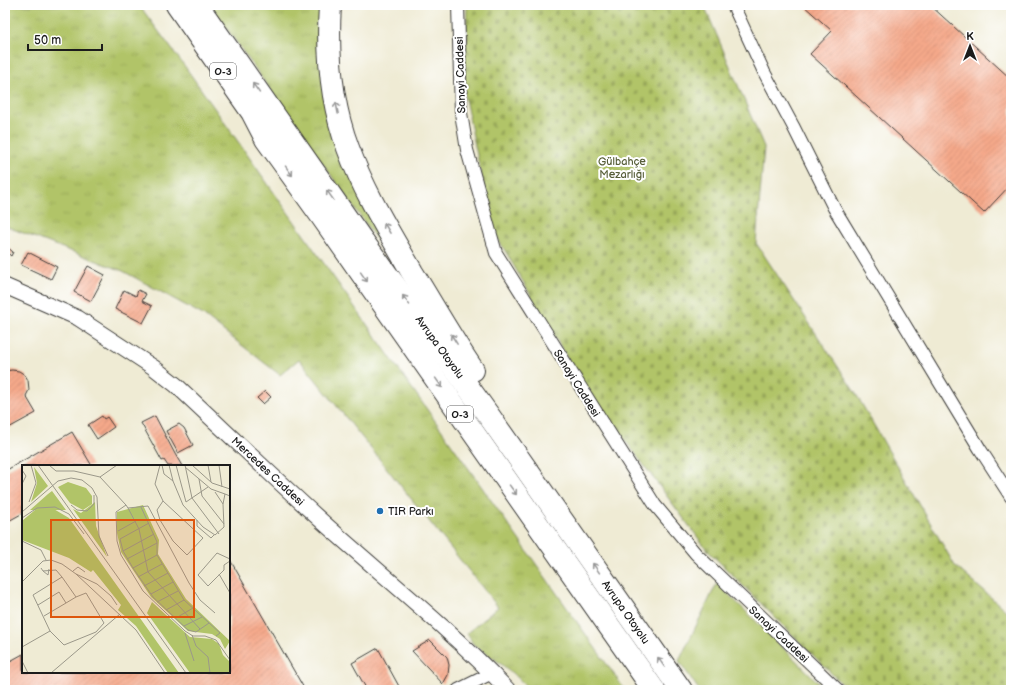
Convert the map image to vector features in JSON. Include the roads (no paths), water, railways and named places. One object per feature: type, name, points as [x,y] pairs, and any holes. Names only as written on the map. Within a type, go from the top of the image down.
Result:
[{"type":"highway","points":[[161,5],[230,97],[266,139]]},
{"type":"highway","name":"Avrupa Otoyolu","points":[[177,5],[252,112],[266,139],[654,690]]},
{"type":"highway","name":"Avrupa Otoyolu","points":[[197,5],[341,210],[490,416],[681,690]]},
{"type":"highway","points":[[330,5],[330,59],[334,91],[341,125],[357,170],[376,209],[433,306],[539,473],[552,505]]},
{"type":"street","name":"Sanayi Caddesi","points":[[458,5],[461,113],[467,150],[496,253],[654,505],[696,554],[838,690]]},
{"type":"street","points":[[733,5],[764,72],[834,208],[1011,497]]},
{"type":"street","name":"Mercedes Caddesi","points":[[5,286],[78,318],[153,367],[176,384],[315,515],[492,673],[508,690]]},
{"type":"street","points":[[458,690],[492,673]]},
{"type":"place","name":"TIR Parkı","points":[[380,511]]},
{"type":"park label","name":"Gülbahçe Mezarlığı","points":[[622,167]]}]
